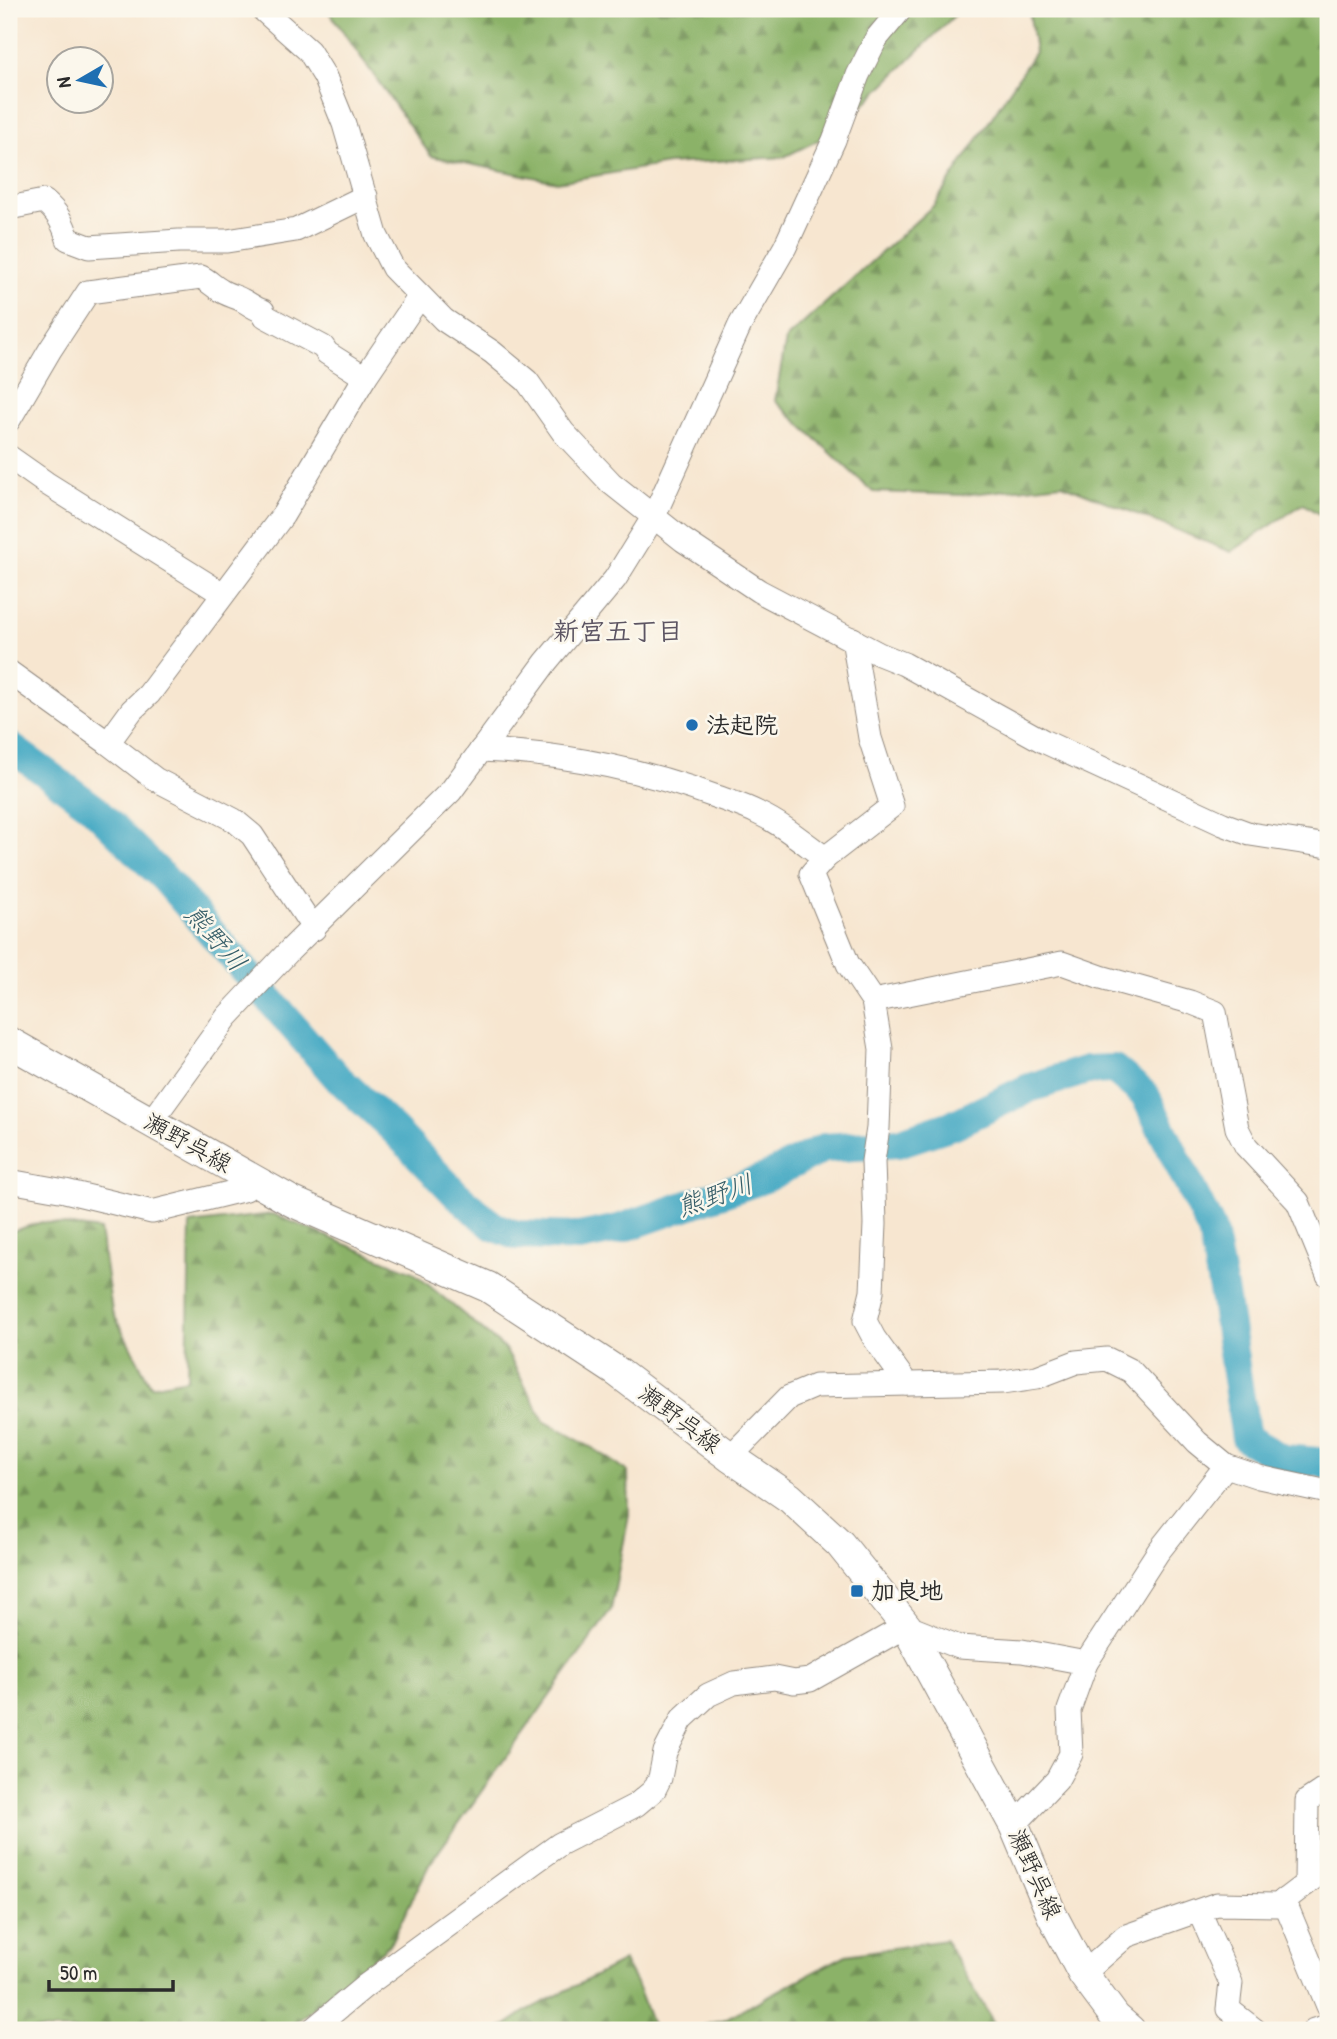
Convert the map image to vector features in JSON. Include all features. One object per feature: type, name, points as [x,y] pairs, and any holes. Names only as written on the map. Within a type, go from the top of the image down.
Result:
[{"type":"main road","name":"瀬野呉線","points":[[9,1042],[293,1202],[488,1287],[616,1371],[730,1457],[790,1498],[840,1544],[906,1626],[1014,1825],[1052,1915],[1083,1974],[1115,2017],[1130,2030]]},
{"type":"street","points":[[262,9],[309,51],[325,77],[344,124],[376,235],[393,268],[444,320],[492,352],[527,381],[563,432],[601,473],[654,516],[738,578],[879,654],[904,664],[1043,741],[1250,834],[1327,845]]},
{"type":"street","points":[[150,1123],[227,1017],[286,954],[451,791],[546,662],[615,579],[654,516],[740,325],[785,247],[876,39],[901,9]]},
{"type":"street","points":[[9,208],[44,201],[63,222],[68,239],[89,247],[227,241],[296,230],[366,196]]},
{"type":"street","points":[[9,420],[88,292],[133,284],[201,277],[211,281],[229,296],[243,300],[253,308],[263,311],[265,316],[323,347],[327,353],[365,377]]},
{"type":"street","points":[[108,743],[149,694],[283,515],[365,377],[420,296]]},
{"type":"street","points":[[9,457],[223,594]]},
{"type":"street","points":[[853,639],[870,738],[892,806],[825,858],[811,874],[848,964],[873,1001],[881,1049],[878,1128],[873,1161],[875,1224],[872,1292],[865,1321],[907,1384]]},
{"type":"street","points":[[9,672],[155,779],[234,820],[251,835],[314,929]]},
{"type":"street","points":[[481,750],[533,752],[588,761],[679,783],[758,813],[791,832],[825,858]]},
{"type":"street","points":[[873,1001],[1062,963],[1215,1012],[1237,1128],[1247,1146],[1298,1202],[1328,1275]]},
{"type":"street","points":[[9,1181],[152,1212],[246,1189],[256,1181]]},
{"type":"street","points":[[730,1457],[789,1397],[815,1386],[1003,1382],[1037,1377],[1076,1362],[1107,1359],[1131,1371],[1197,1442],[1226,1466],[1259,1478],[1328,1492]]},
{"type":"street","points":[[1014,1825],[1058,1780],[1070,1754],[1069,1710],[1086,1663],[1158,1552],[1226,1466]]},
{"type":"street","points":[[312,2030],[365,1986],[544,1855],[636,1805],[654,1790],[660,1778],[665,1752],[682,1719],[708,1695],[734,1683],[774,1678],[793,1682],[810,1680],[906,1626],[959,1647],[1022,1651],[1086,1663]]},
{"type":"street","points":[[1306,1884],[1307,1801],[1328,1787]]},
{"type":"street","points":[[1083,1974],[1126,1936],[1217,1904],[1278,1905],[1328,1867]]},
{"type":"street","points":[[1284,1900],[1328,2006]]},
{"type":"street","points":[[1199,1911],[1231,1983],[1228,2009],[1255,2030]]},
{"type":"street","points":[[1314,2030],[1328,2026]]},
{"type":"green space","points":[[327,9],[961,9],[837,131],[784,157],[668,164],[557,182],[431,156]]},
{"type":"green space","points":[[1029,9],[1328,9],[1328,520],[1303,504],[1231,552],[1062,484],[962,495],[873,492],[775,401],[786,339],[934,205],[1035,52]]},
{"type":"green space","points":[[273,1214],[413,1272],[505,1349],[544,1421],[628,1472],[629,1515],[611,1610],[429,1865],[390,1944],[287,2030],[9,2030],[9,1232],[42,1222],[100,1230],[112,1311],[151,1386],[187,1379],[190,1224]]},
{"type":"green space","points":[[945,1940],[998,2030],[691,2030],[725,2019],[846,1955]]},
{"type":"green space","points":[[624,1961],[637,1985],[654,2030],[499,2030],[528,2010]]},
{"type":"waterway","name":"熊野川","points":[[9,746],[91,806],[164,878],[336,1076],[393,1129],[455,1193],[493,1226],[516,1235],[579,1237],[619,1229],[765,1178],[824,1148],[898,1143],[955,1124],[1029,1088],[1087,1070],[1114,1069],[1145,1095],[1212,1231],[1246,1438],[1283,1459],[1328,1465]]},
{"type":"place","name":"法起院","points":[[692,725]]},
{"type":"place","name":"加良地","points":[[857,1591]]},
{"type":"district","name":"新宮五丁目","points":[[618,631]]}]
